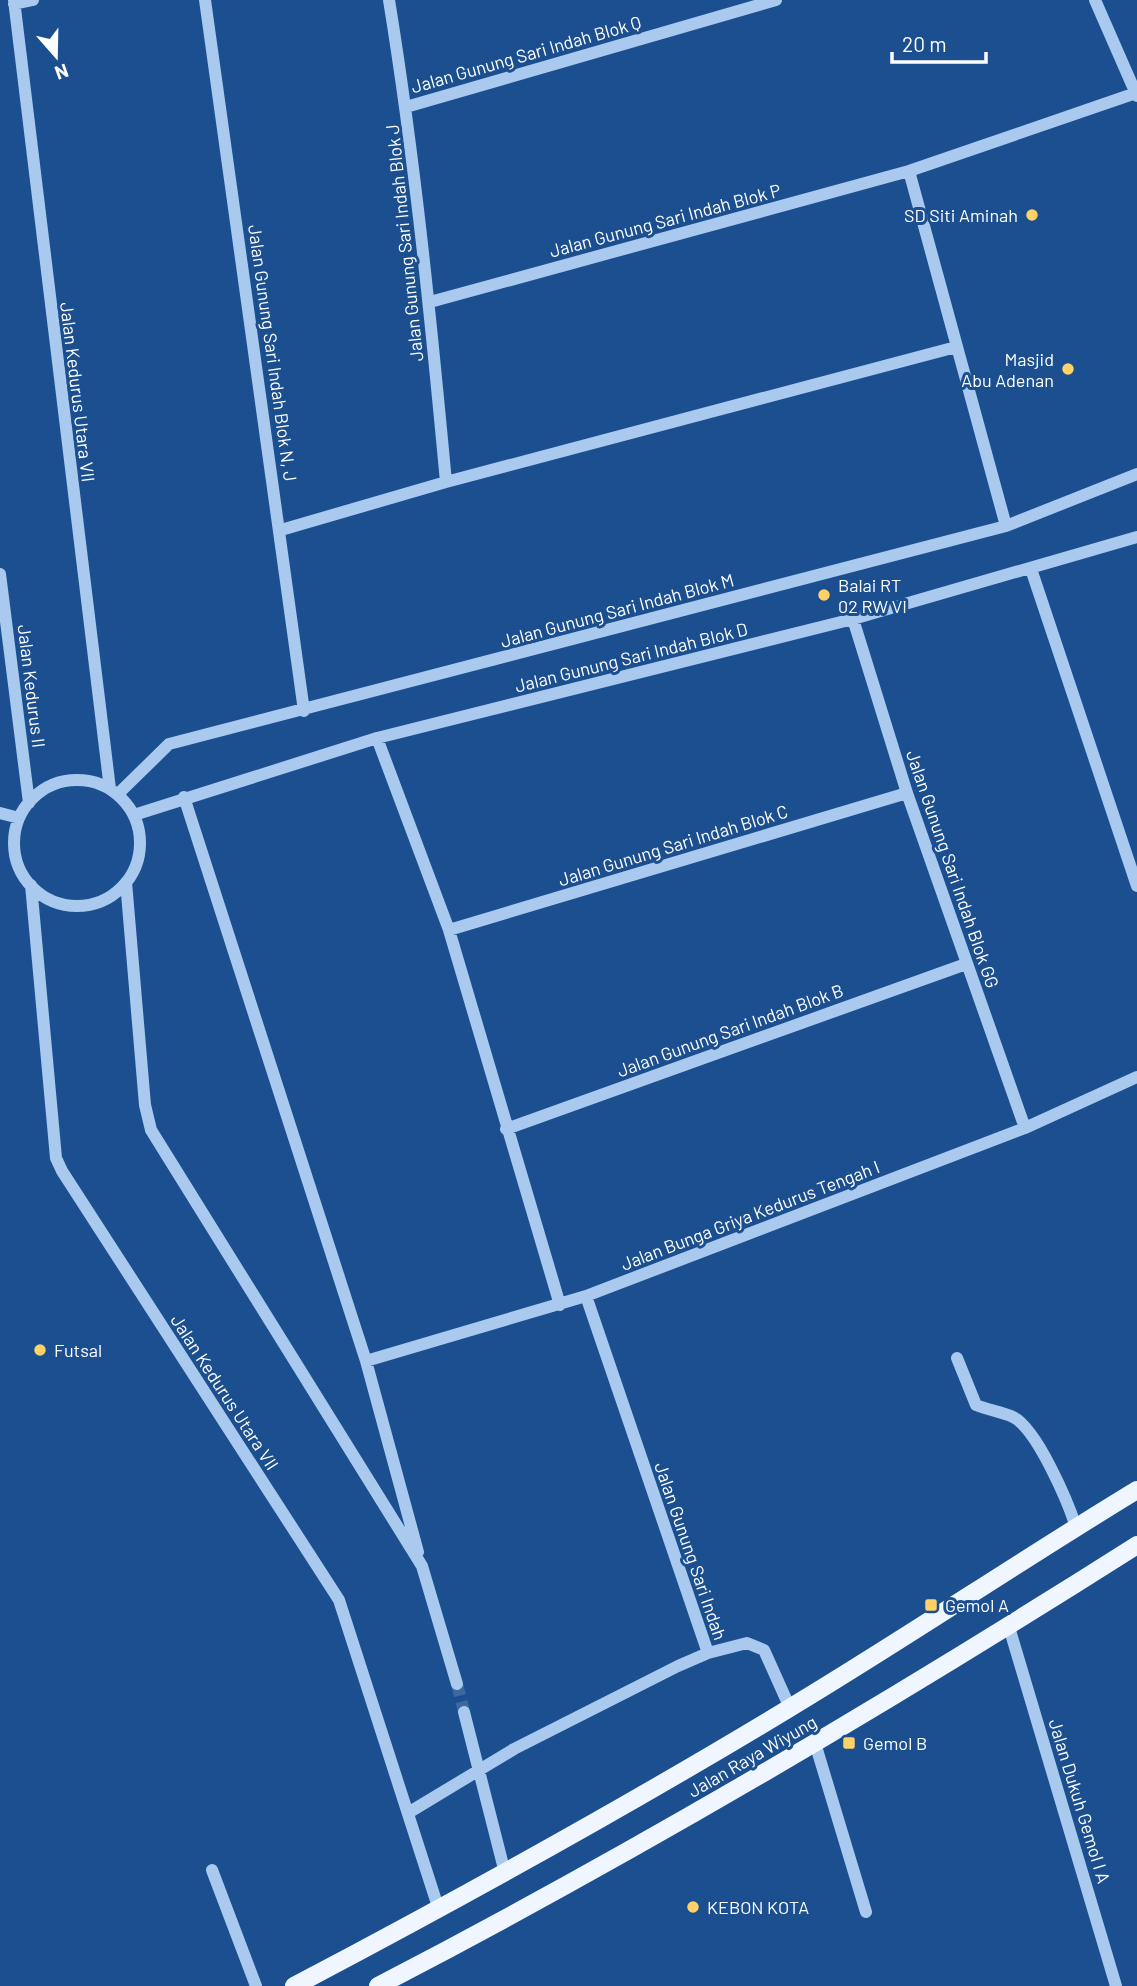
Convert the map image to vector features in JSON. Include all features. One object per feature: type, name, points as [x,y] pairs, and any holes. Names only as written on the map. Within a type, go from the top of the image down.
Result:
[{"type":"main road","points":[[294,1986],[439,1910],[790,1708],[1137,1490]]},
{"type":"main road","name":"Jalan Raya Wiyung","points":[[377,1986],[567,1885],[815,1744],[1009,1627],[1137,1545]]},
{"type":"street","points":[[14,2],[33,0]]},
{"type":"street","name":"Jalan Gunung Sari Indah Blok N, J","points":[[205,0],[281,530],[304,711]]},
{"type":"street","name":"Jalan Gunung Sari Indah Blok J","points":[[388,0],[406,107],[430,302],[446,482]]},
{"type":"street","name":"Jalan Gunung Sari Indah Blok Q","points":[[406,107],[776,0]]},
{"type":"street","points":[[1095,0],[1136,94]]},
{"type":"street","name":"Jalan Kedurus Utara VII","points":[[14,2],[114,791]]},
{"type":"street","name":"Jalan Gunung Sari Indah Blok P","points":[[430,302],[909,171],[1136,94]]},
{"type":"street","points":[[909,171],[1006,526]]},
{"type":"street","points":[[281,530],[446,482],[956,347]]},
{"type":"street","name":"Jalan Gunung Sari Indah Blok M","points":[[114,791],[169,744],[1006,526],[1137,474]]},
{"type":"street","name":"Jalan Gunung Sari Indah Blok D","points":[[134,815],[377,738],[853,620],[1137,537]]},
{"type":"street","points":[[1031,569],[1137,886]]},
{"type":"street","name":"Jalan Kedurus II","points":[[0,574],[29,803]]},
{"type":"street","name":"Jalan Gunung Sari Indah Blok GG","points":[[853,620],[907,793],[1025,1128]]},
{"type":"street","points":[[377,738],[449,930],[560,1305]]},
{"type":"street","points":[[67,781],[94,782],[114,791],[134,815],[140,832],[136,867],[126,882],[113,895],[79,905],[61,904],[44,896],[31,885],[21,870],[15,853],[19,818],[29,803],[42,791],[67,781]]},
{"type":"street","name":"Jalan Gunung Sari Indah Blok C","points":[[449,930],[907,793]]},
{"type":"street","points":[[184,797],[366,1361],[457,1684]]},
{"type":"street","points":[[0,813],[19,818]]},
{"type":"street","points":[[126,882],[145,1105],[151,1130],[422,1566]]},
{"type":"street","name":"Jalan Kedurus Utara VII","points":[[31,885],[56,1158],[339,1600],[439,1910]]},
{"type":"street","name":"Jalan Gunung Sari Indah Blok B","points":[[506,1129],[966,964]]},
{"type":"street","name":"Jalan Bunga Griya Kedurus Tengah I","points":[[366,1361],[586,1296],[1025,1128],[1137,1077]]},
{"type":"street","name":"Jalan Gunung Sari Indah","points":[[408,1813],[480,1768],[678,1666],[709,1653],[586,1296]]},
{"type":"street","points":[[957,1358],[976,1405],[1015,1418],[1039,1447],[1067,1500],[1076,1527]]},
{"type":"street","name":"Jalan Dukuh Gemol I A","points":[[1009,1627],[1116,1986]]},
{"type":"street","points":[[709,1653],[747,1643],[764,1650],[790,1708]]},
{"type":"street","points":[[464,1712],[505,1873]]},
{"type":"street","points":[[815,1744],[866,1912]]},
{"type":"street","points":[[212,1870],[256,1986]]},
{"type":"tunnel","points":[[457,1684],[464,1712]]},
{"type":"place","name":"SD Siti Aminah","points":[[1032,215]]},
{"type":"place","name":"Masjid Abu Adenan","points":[[1068,369]]},
{"type":"place","name":"Balai RT 02 RW VI","points":[[824,595]]},
{"type":"place","name":"Futsal","points":[[40,1350]]},
{"type":"place","name":"Gemol A","points":[[931,1605]]},
{"type":"place","name":"Gemol B","points":[[849,1743]]},
{"type":"place","name":"KEBON KOTA","points":[[693,1907]]}]
